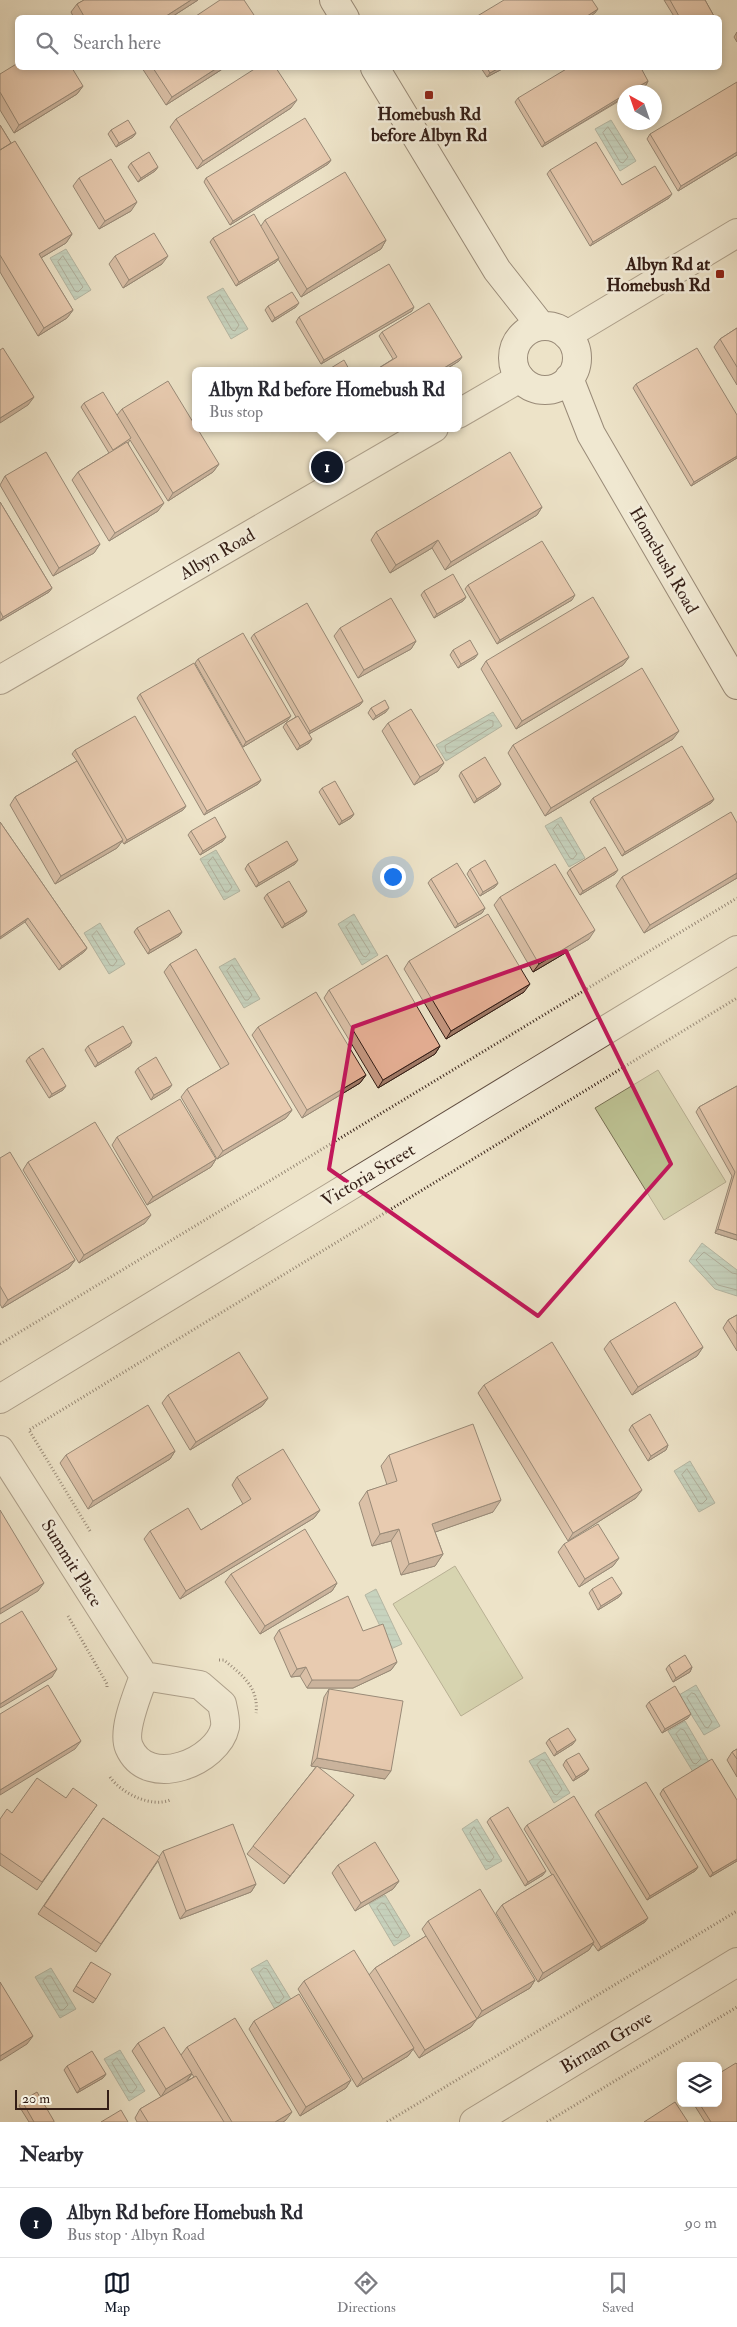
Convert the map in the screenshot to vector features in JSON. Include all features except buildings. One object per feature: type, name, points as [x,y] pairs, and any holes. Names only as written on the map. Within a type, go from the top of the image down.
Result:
[{"type":"street","points":[[334,0],[343,15]]},
{"type":"street","points":[[376,70],[497,270],[531,331]]},
{"type":"street","points":[[567,336],[737,233]]},
{"type":"street","points":[[555,328],[567,336],[575,349],[576,357],[573,372],[560,384],[538,389],[520,378],[513,360],[515,347],[531,331],[555,328]]},
{"type":"street","points":[[462,412],[520,378]]},
{"type":"street","name":"Homebush Road","points":[[560,384],[737,685]]},
{"type":"street","name":"Albyn Road","points":[[0,680],[427,432]]},
{"type":"street","name":"Victoria Street","points":[[0,1399],[737,950]]},
{"type":"street","name":"Summit Place","points":[[0,1450],[144,1676]]},
{"type":"street","name":"Birnam Grove","points":[[474,2122],[737,1962]]},
{"type":"path","points":[[0,1344],[737,898]]},
{"type":"path","points":[[94,1537],[29,1430],[737,998]]},
{"type":"path","points":[[63,1609],[107,1684],[106,1691]]},
{"type":"path","points":[[215,1660],[224,1660],[248,1680],[257,1705],[256,1714]]},
{"type":"path","points":[[106,1770],[115,1784],[136,1799],[165,1802],[173,1799]]},
{"type":"path","points":[[387,2122],[737,1911]]},
{"type":"path","points":[[547,2122],[737,2007]]},
{"type":"highlighted area","points":[[566,951],[671,1164],[538,1316],[329,1169],[353,1027]]},
{"type":"green space","points":[[658,1070],[726,1182],[664,1220],[595,1108]]},
{"type":"green space","points":[[455,1566],[523,1678],[461,1716],[393,1604]]},
{"type":"water","points":[[611,120],[636,161],[620,171],[595,129]]},
{"type":"water","points":[[66,249],[91,290],[75,300],[50,258]]},
{"type":"water","points":[[223,288],[248,329],[231,339],[207,297]]},
{"type":"water","points":[[493,712],[502,726],[446,761],[436,745]]},
{"type":"water","points":[[561,817],[585,858],[569,867],[545,826]]},
{"type":"water","points":[[216,850],[240,891],[224,900],[200,859]]},
{"type":"water","points":[[354,914],[378,955],[362,965],[338,924]]},
{"type":"water","points":[[100,923],[125,964],[109,974],[84,933]]},
{"type":"water","points":[[235,958],[260,999],[244,1008],[219,967]]},
{"type":"water","points":[[702,1243],[737,1270],[737,1296],[715,1289],[689,1261]]},
{"type":"water","points":[[690,1461],[715,1503],[699,1512],[674,1471]]},
{"type":"water","points":[[376,1589],[402,1644],[391,1649],[365,1595]]},
{"type":"water","points":[[696,1685],[720,1726],[704,1735],[679,1695]]},
{"type":"water","points":[[685,1721],[709,1762],[693,1772],[668,1731]]},
{"type":"water","points":[[545,1752],[570,1793],[554,1803],[529,1761]]},
{"type":"water","points":[[477,1819],[502,1861],[486,1870],[462,1829]]},
{"type":"water","points":[[385,1895],[410,1936],[394,1946],[369,1904]]},
{"type":"water","points":[[267,1960],[292,2001],[276,2011],[251,1969]]},
{"type":"water","points":[[51,1968],[76,2009],[60,2018],[35,1977]]},
{"type":"water","points":[[120,2050],[145,2091],[129,2101],[104,2059]]},
{"type":"place","name":"Homebush Rd before Albyn Rd","points":[[429,95]]},
{"type":"place","name":"Albyn Rd at Homebush Rd","points":[[720,274]]},
{"type":"place","name":"Albyn Rd before Homebush Rd","points":[[327,467]]}]
